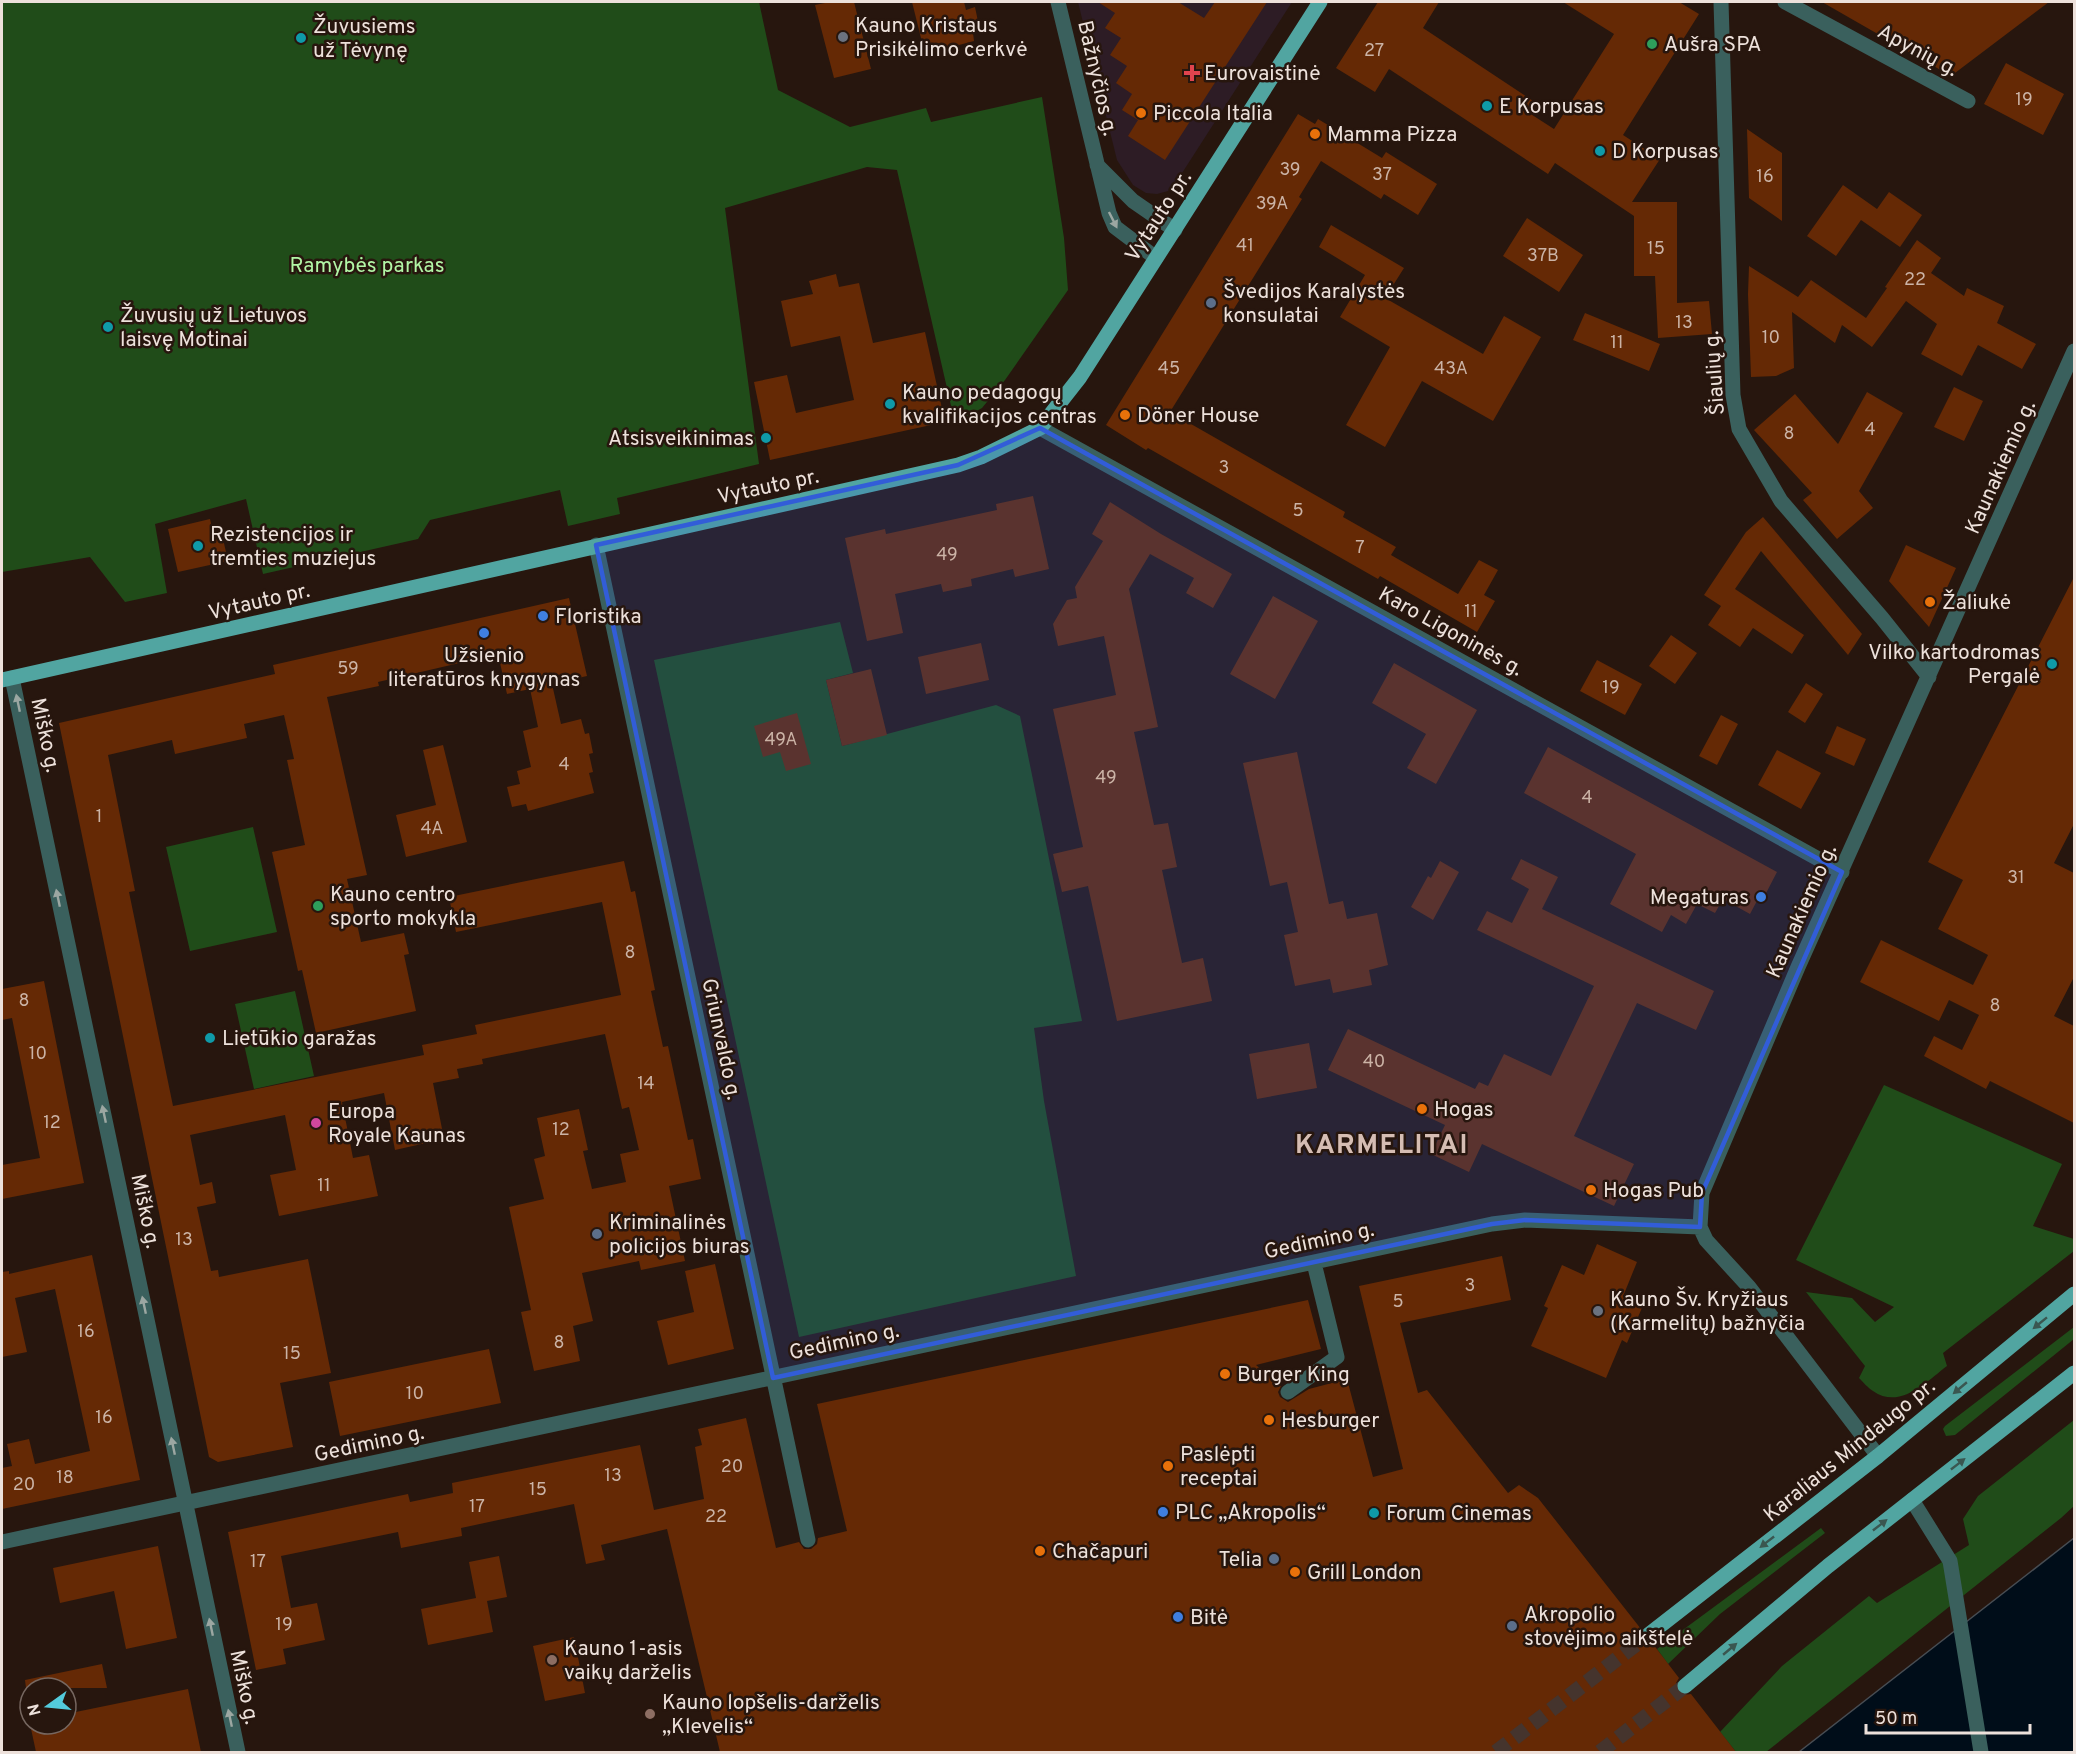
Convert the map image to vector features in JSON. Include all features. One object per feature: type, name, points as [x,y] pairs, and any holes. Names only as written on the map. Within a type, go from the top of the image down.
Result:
[{"type":"main road","name":"Vytauto pr.","points":[[7,679],[957,465],[981,457],[1040,428],[1080,377],[1320,2]]},
{"type":"main road","name":"Karaliaus Mindaugo pr.","points":[[1647,1636],[1878,1456],[2074,1294]]},
{"type":"main road","points":[[1685,1686],[1828,1566],[2074,1373]]},
{"type":"street","name":"Bažnyčios g.","points":[[1058,2],[1114,227],[1156,258]]},
{"type":"street","name":"Šiaulių g.","points":[[1721,2],[1733,394],[1739,429],[1781,501],[1882,618],[1929,677]]},
{"type":"street","name":"Apynių g.","points":[[1785,2],[1968,101]]},
{"type":"street","name":"Bažnyčios g.","points":[[1097,165],[1133,201],[1175,230]]},
{"type":"street","name":"Kaunakiemio g.","points":[[1700,1227],[1702,1193],[1798,967],[2074,351]]},
{"type":"street","name":"Karo Ligoninės g.","points":[[1040,428],[1842,872]]},
{"type":"street","name":"Griunvaldo g.","points":[[596,545],[808,1540]]},
{"type":"street","name":"Miško g.","points":[[7,679],[238,1752]]},
{"type":"street","name":"Gedimino g.","points":[[2,1542],[1492,1224],[1525,1220],[1700,1227]]},
{"type":"street","points":[[1700,1227],[1706,1240],[1749,1287],[1878,1456]]},
{"type":"street","points":[[1288,1392],[1337,1357],[1314,1263]]},
{"type":"street","points":[[1912,1500],[1950,1561],[1981,1752]]},
{"type":"highlighted area","points":[[1040,428],[1842,872],[1702,1193],[1700,1227],[1525,1220],[1492,1224],[773,1378],[596,545],[958,465]]},
{"type":"shaded area","points":[[1078,2],[1292,2],[1175,184],[1168,191],[1157,194],[1146,193],[1133,185],[1117,160]]},
{"type":"green space","name":"Ramybės parkas","points":[[2,2],[759,2],[778,90],[850,127],[926,108],[931,122],[1042,97],[1064,238],[1068,290],[1005,380],[982,408],[955,423],[897,170],[867,167],[725,208],[759,464],[617,498],[620,514],[568,526],[560,490],[430,520],[418,539],[263,574],[246,499],[155,524],[167,593],[125,602],[90,557],[2,572]]},
{"type":"green space","points":[[840,622],[853,673],[826,680],[842,746],[996,705],[1020,716],[1082,1021],[1034,1028],[1044,1101],[1076,1276],[799,1337],[654,660]]},
{"type":"green space","points":[[253,827],[277,932],[190,951],[166,847]]},
{"type":"green space","points":[[295,991],[314,1076],[254,1089],[235,1004]]},
{"type":"green space","points":[[1884,1085],[2062,1164],[2033,1226],[2074,1239],[2074,1251],[1943,1353],[1947,1366],[1912,1392],[1893,1397],[1883,1396],[1873,1391],[1859,1378],[1865,1366],[1806,1292],[1852,1298],[1875,1322],[1894,1307],[1796,1260]]},
{"type":"green space","points":[[2074,1327],[2074,1339],[1955,1435],[1946,1436],[1943,1429],[1945,1426]]},
{"type":"green space","points":[[2074,1420],[2074,1506],[1766,1752],[1736,1752],[1720,1732],[1782,1666],[1869,1596],[1877,1603],[1969,1545],[1963,1519],[1978,1496]]},
{"type":"green space","points":[[1821,1528],[1825,1533],[1720,1614],[1668,1664],[1657,1649]]},
{"type":"water","points":[[2074,1538],[2074,1752],[1799,1752]]},
{"type":"building","name":"Kauno Kristaus Prisikėlimo cerkvė","points":[[830,2],[854,2],[871,69],[834,78],[815,5]]},
{"type":"building","points":[[912,2],[964,2],[966,10],[975,7],[980,31],[973,33],[974,41],[925,54]]},
{"type":"building","points":[[1098,2],[1178,2],[1204,18],[1215,2],[1267,2],[1165,160],[1128,136],[1138,120],[1122,110],[1132,94],[1116,83],[1127,66],[1110,55],[1121,38],[1105,28],[1115,13]]},
{"type":"building","points":[[1378,2],[1439,2],[1423,28],[1533,101],[1526,111],[1554,129],[1614,34],[1563,2],[1679,2],[1699,14],[1623,135],[1660,159],[1632,202],[1677,202],[1677,303],[1709,301],[1712,334],[1658,338],[1655,276],[1634,276],[1634,216],[1555,163],[1548,174],[1389,69],[1375,92],[1336,68]]},
{"type":"building","points":[[1822,2],[2049,2],[1951,76]]},
{"type":"building","points":[[2006,63],[2064,94],[2043,135],[1984,104]]},
{"type":"building","points":[[1298,114],[1315,124],[1318,119],[1382,158],[1386,152],[1437,184],[1418,215],[1384,194],[1381,199],[1321,161],[1299,197],[1302,199],[1170,412],[1345,512],[1343,517],[1396,547],[1391,555],[1458,594],[1479,560],[1498,570],[1484,595],[1495,601],[1477,632],[1380,576],[1378,579],[1148,448],[1146,450],[1106,425]]},
{"type":"building","points":[[1747,129],[1782,153],[1782,221],[1749,198]]},
{"type":"building","points":[[1843,185],[1877,209],[1889,192],[1922,215],[1900,247],[1861,220],[1836,256],[1807,236]]},
{"type":"building","points":[[1527,218],[1583,255],[1559,292],[1503,256]]},
{"type":"building","points":[[1331,225],[1404,268],[1385,298],[1483,354],[1504,316],[1541,337],[1493,421],[1422,381],[1385,447],[1346,425],[1390,347],[1340,317],[1365,275],[1319,247]]},
{"type":"building","points":[[1917,240],[1941,258],[1931,273],[1964,296],[1967,288],[2004,306],[1997,323],[2036,344],[2022,369],[1978,345],[1962,376],[1921,354],[1937,324],[1906,301],[1872,347],[1842,325],[1835,343],[1792,312],[1794,368],[1776,376],[1751,377],[1749,266],[1798,297],[1811,280],[1866,318]]},
{"type":"building","name":"Kauno pedagogų kvalifikacijos centras","points":[[836,274],[839,287],[859,283],[873,343],[925,332],[945,422],[770,460],[754,382],[787,375],[796,413],[854,400],[840,336],[791,347],[781,301],[813,294],[809,281]]},
{"type":"building","points":[[1585,313],[1660,344],[1649,371],[1573,340]]},
{"type":"building","points":[[1954,387],[1983,401],[1964,441],[1934,427]]},
{"type":"building","points":[[1867,392],[1903,413],[1859,491],[1873,508],[1837,539],[1803,500],[1812,493],[1754,430],[1795,394],[1838,444]]},
{"type":"building","points":[[1033,496],[1049,569],[1015,577],[1013,569],[971,579],[972,586],[943,592],[941,584],[895,594],[903,633],[867,641],[845,538],[885,529],[886,534],[997,510],[996,504]]},
{"type":"building","points":[[1110,502],[1232,574],[1213,608],[1186,593],[1194,578],[1150,554],[1129,589],[1158,727],[1134,732],[1154,825],[1168,823],[1177,867],[1162,870],[1182,963],[1203,958],[1212,1001],[1117,1021],[1088,886],[1062,892],[1053,854],[1083,847],[1053,709],[1116,695],[1104,636],[1058,646],[1053,624],[1067,600],[1077,598],[1075,587],[1103,541],[1092,534]]},
{"type":"building","points":[[1763,517],[1862,634],[1848,655],[1761,551],[1735,589],[1804,635],[1792,654],[1753,628],[1740,647],[1708,625],[1721,606],[1704,595],[1746,532]]},
{"type":"building","name":"Rezistencijos ir tremties muziejus","points":[[210,519],[213,532],[221,530],[228,561],[178,572],[168,529]]},
{"type":"building","points":[[1906,545],[1956,568],[1929,627],[1889,581]]},
{"type":"building","points":[[2074,577],[2074,824],[2054,863],[2074,873],[2074,977],[2054,1016],[2074,1026],[2074,1123],[1990,1081],[1986,1089],[1924,1056],[1934,1036],[1962,1050],[1979,1015],[1949,1000],[1939,1021],[1860,982],[1881,940],[1973,985],[1988,955],[1938,929],[1963,880],[1928,862]]},
{"type":"building","points":[[1273,596],[1318,621],[1275,699],[1230,674]]},
{"type":"building","points":[[569,598],[587,676],[552,684],[561,724],[581,719],[585,734],[589,733],[593,753],[589,754],[593,772],[589,773],[594,793],[528,811],[526,804],[512,807],[507,787],[520,784],[517,771],[531,767],[523,731],[538,727],[530,689],[507,694],[498,654],[378,682],[379,686],[327,697],[367,875],[347,879],[361,942],[404,933],[409,954],[404,955],[416,1011],[316,1033],[302,970],[298,971],[272,852],[305,845],[287,760],[294,759],[284,715],[244,724],[247,738],[175,754],[172,740],[108,755],[135,891],[129,892],[173,1106],[424,1055],[422,1045],[477,1034],[475,1025],[621,995],[602,902],[456,932],[449,897],[624,861],[631,892],[635,891],[655,990],[651,991],[663,1047],[668,1046],[688,1140],[693,1139],[701,1179],[669,1186],[685,1261],[641,1270],[639,1261],[582,1273],[593,1321],[573,1326],[580,1361],[534,1371],[521,1312],[531,1310],[509,1207],[544,1199],[534,1159],[545,1156],[537,1118],[579,1109],[588,1150],[583,1151],[592,1189],[626,1182],[620,1154],[639,1150],[629,1107],[622,1109],[605,1034],[482,1059],[483,1064],[457,1069],[459,1078],[433,1083],[444,1139],[395,1150],[384,1093],[342,1102],[353,1158],[369,1155],[378,1196],[279,1216],[270,1175],[296,1170],[285,1115],[190,1135],[200,1185],[212,1182],[216,1203],[197,1207],[211,1271],[218,1270],[219,1277],[308,1259],[331,1373],[280,1383],[293,1447],[218,1462],[209,1457],[59,723],[275,674],[273,665]]},
{"type":"building","points":[[1671,635],[1697,653],[1675,684],[1649,666]]},
{"type":"building","points":[[981,643],[989,680],[926,694],[918,657]]},
{"type":"building","points":[[1597,660],[1642,684],[1625,715],[1580,691]]},
{"type":"building","points":[[1394,663],[1477,710],[1436,784],[1407,768],[1426,734],[1372,703]]},
{"type":"building","points":[[871,669],[887,735],[842,746],[826,680]]},
{"type":"building","points":[[1806,683],[1823,694],[1805,723],[1788,712]]},
{"type":"building","points":[[797,713],[811,764],[786,771],[780,752],[763,757],[754,726]]},
{"type":"building","points":[[1721,715],[1738,724],[1717,765],[1699,756]]},
{"type":"building","points":[[1837,726],[1866,739],[1854,766],[1825,753]]},
{"type":"building","points":[[443,745],[467,842],[406,857],[396,815],[436,805],[423,750]]},
{"type":"building","points":[[1548,747],[1777,872],[1763,899],[1759,897],[1750,914],[1723,899],[1715,913],[1697,904],[1686,924],[1671,915],[1662,932],[1610,904],[1636,854],[1524,793]]},
{"type":"building","points":[[1777,750],[1821,773],[1801,809],[1758,785]]},
{"type":"building","points":[[1297,752],[1329,904],[1343,901],[1347,919],[1377,913],[1388,965],[1369,970],[1372,985],[1333,993],[1330,979],[1295,986],[1284,935],[1298,932],[1287,882],[1270,886],[1243,763]]},
{"type":"building","points":[[1521,859],[1558,877],[1542,909],[1714,991],[1696,1030],[1637,1003],[1574,1136],[1634,1164],[1614,1206],[1482,1144],[1469,1172],[1431,1154],[1445,1125],[1328,1070],[1348,1029],[1475,1089],[1479,1082],[1488,1086],[1504,1054],[1551,1076],[1594,986],[1477,930],[1487,911],[1512,923],[1529,889],[1511,879]]},
{"type":"building","points":[[1440,861],[1459,872],[1433,920],[1411,907],[1428,876],[1431,878]]},
{"type":"building","points":[[44,981],[84,1183],[2,1199],[2,1165],[40,1158],[12,1018],[2,1020],[2,989]]},
{"type":"building","points":[[1309,1043],[1317,1088],[1257,1099],[1249,1054]]},
{"type":"building","name":"Kauno Šv. Kryžiaus (Karmelitų) bažnyčia","points":[[1597,1244],[1637,1262],[1624,1294],[1644,1303],[1627,1343],[1622,1340],[1606,1378],[1531,1346],[1548,1308],[1544,1306],[1562,1265],[1584,1275]]},
{"type":"building","points":[[92,1255],[140,1480],[2,1509],[2,1468],[12,1466],[7,1444],[29,1439],[35,1464],[90,1451],[55,1289],[15,1298],[27,1352],[2,1357],[2,1272],[9,1271],[9,1274]]},
{"type":"building","name":"PLC „Akropolis“","points":[[1502,1256],[1511,1300],[1400,1323],[1418,1393],[1427,1390],[1508,1493],[1519,1485],[1538,1498],[1641,1629],[1637,1637],[1640,1642],[1648,1646],[1653,1644],[1679,1678],[1676,1683],[1677,1692],[1682,1695],[1691,1694],[1736,1752],[720,1752],[667,1529],[601,1545],[605,1560],[586,1564],[574,1504],[461,1528],[462,1536],[401,1548],[398,1532],[281,1556],[291,1608],[317,1603],[325,1640],[283,1649],[286,1664],[256,1670],[228,1532],[408,1494],[410,1502],[453,1493],[452,1483],[640,1445],[654,1510],[704,1499],[695,1447],[702,1445],[698,1429],[746,1418],[776,1548],[799,1542],[804,1549],[811,1549],[817,1544],[818,1538],[847,1531],[817,1404],[1308,1300],[1321,1349],[1256,1365],[1281,1386],[1278,1392],[1280,1397],[1288,1402],[1309,1389],[1347,1379],[1373,1477],[1403,1469],[1359,1286]]},
{"type":"building","points":[[715,1264],[734,1349],[668,1365],[657,1321],[694,1312],[685,1271]]},
{"type":"building","points":[[489,1349],[501,1403],[340,1436],[329,1382]]},
{"type":"building","points":[[158,1546],[177,1638],[126,1649],[114,1591],[60,1603],[53,1568]]},
{"type":"building","points":[[499,1556],[507,1597],[487,1601],[493,1632],[428,1645],[421,1609],[476,1598],[469,1562]]},
{"type":"building","points":[[574,1637],[585,1693],[545,1701],[533,1646]]},
{"type":"building","points":[[102,1664],[107,1688],[78,1688],[78,1676],[44,1676]]},
{"type":"building","points":[[188,1689],[201,1752],[36,1752],[33,1736],[78,1736],[78,1712]]},
{"type":"tunnel","points":[[1496,1752],[1647,1636]]},
{"type":"tunnel","points":[[1600,1752],[1685,1686]]},
{"type":"place","name":"Kauno Kristaus Prisikėlimo cerkvė","points":[[843,37]]},
{"type":"place","name":"Žuvusiems už Tėvynę","points":[[301,38]]},
{"type":"place","name":"Aušra SPA","points":[[1652,44]]},
{"type":"place","name":"Eurovaistinė","points":[[1192,73]]},
{"type":"place","name":"E Korpusas","points":[[1487,106]]},
{"type":"place","name":"Piccola Italia","points":[[1141,113]]},
{"type":"place","name":"Mamma Pizza","points":[[1315,134]]},
{"type":"place","name":"D Korpusas","points":[[1600,151]]},
{"type":"place","name":"Švedijos Karalystės konsulatai","points":[[1211,303]]},
{"type":"place","name":"Žuvusių už Lietuvos laisvę Motinai","points":[[108,327]]},
{"type":"place","name":"Kauno pedagogų kvalifikacijos centras","points":[[890,404]]},
{"type":"place","name":"Döner House","points":[[1125,415]]},
{"type":"place","name":"Atsisveikinimas","points":[[766,438]]},
{"type":"place","name":"Rezistencijos ir tremties muziejus","points":[[198,546]]},
{"type":"place","name":"Žaliukė","points":[[1930,602]]},
{"type":"place","name":"Floristika","points":[[543,616]]},
{"type":"place","name":"Užsienio literatūros knygynas","points":[[484,633]]},
{"type":"place","name":"Vilko kartodromas Pergalė","points":[[2052,664]]},
{"type":"place","name":"Megaturas","points":[[1761,897]]},
{"type":"place","name":"Kauno centro sporto mokykla","points":[[318,906]]},
{"type":"place","name":"Lietūkio garažas","points":[[210,1038]]},
{"type":"place","name":"Hogas","points":[[1422,1109]]},
{"type":"place","name":"Europa Royale Kaunas","points":[[316,1123]]},
{"type":"place","name":"Hogas Pub","points":[[1591,1190]]},
{"type":"place","name":"Kriminalinės policijos biuras","points":[[597,1234]]},
{"type":"place","name":"Kauno Šv. Kryžiaus (Karmelitų) bažnyčia","points":[[1598,1311]]},
{"type":"place","name":"Burger King","points":[[1225,1374]]},
{"type":"place","name":"Hesburger","points":[[1269,1420]]},
{"type":"place","name":"Paslėpti receptai","points":[[1168,1466]]},
{"type":"place","name":"PLC „Akropolis“","points":[[1163,1512]]},
{"type":"place","name":"Forum Cinemas","points":[[1374,1513]]},
{"type":"place","name":"Chačapuri","points":[[1040,1551]]},
{"type":"place","name":"Telia","points":[[1274,1559]]},
{"type":"place","name":"Grill London","points":[[1295,1572]]},
{"type":"place","name":"Bitė","points":[[1178,1617]]},
{"type":"place","name":"Akropolio stovėjimo aikštelė","points":[[1512,1626]]},
{"type":"place","name":"Kauno 1-asis vaikų darželis","points":[[552,1660]]},
{"type":"place","name":"Kauno lopšelis-darželis „Klevelis“","points":[[650,1714]]},
{"type":"district","name":"KARMELITAI","points":[[1382,1144]]}]
